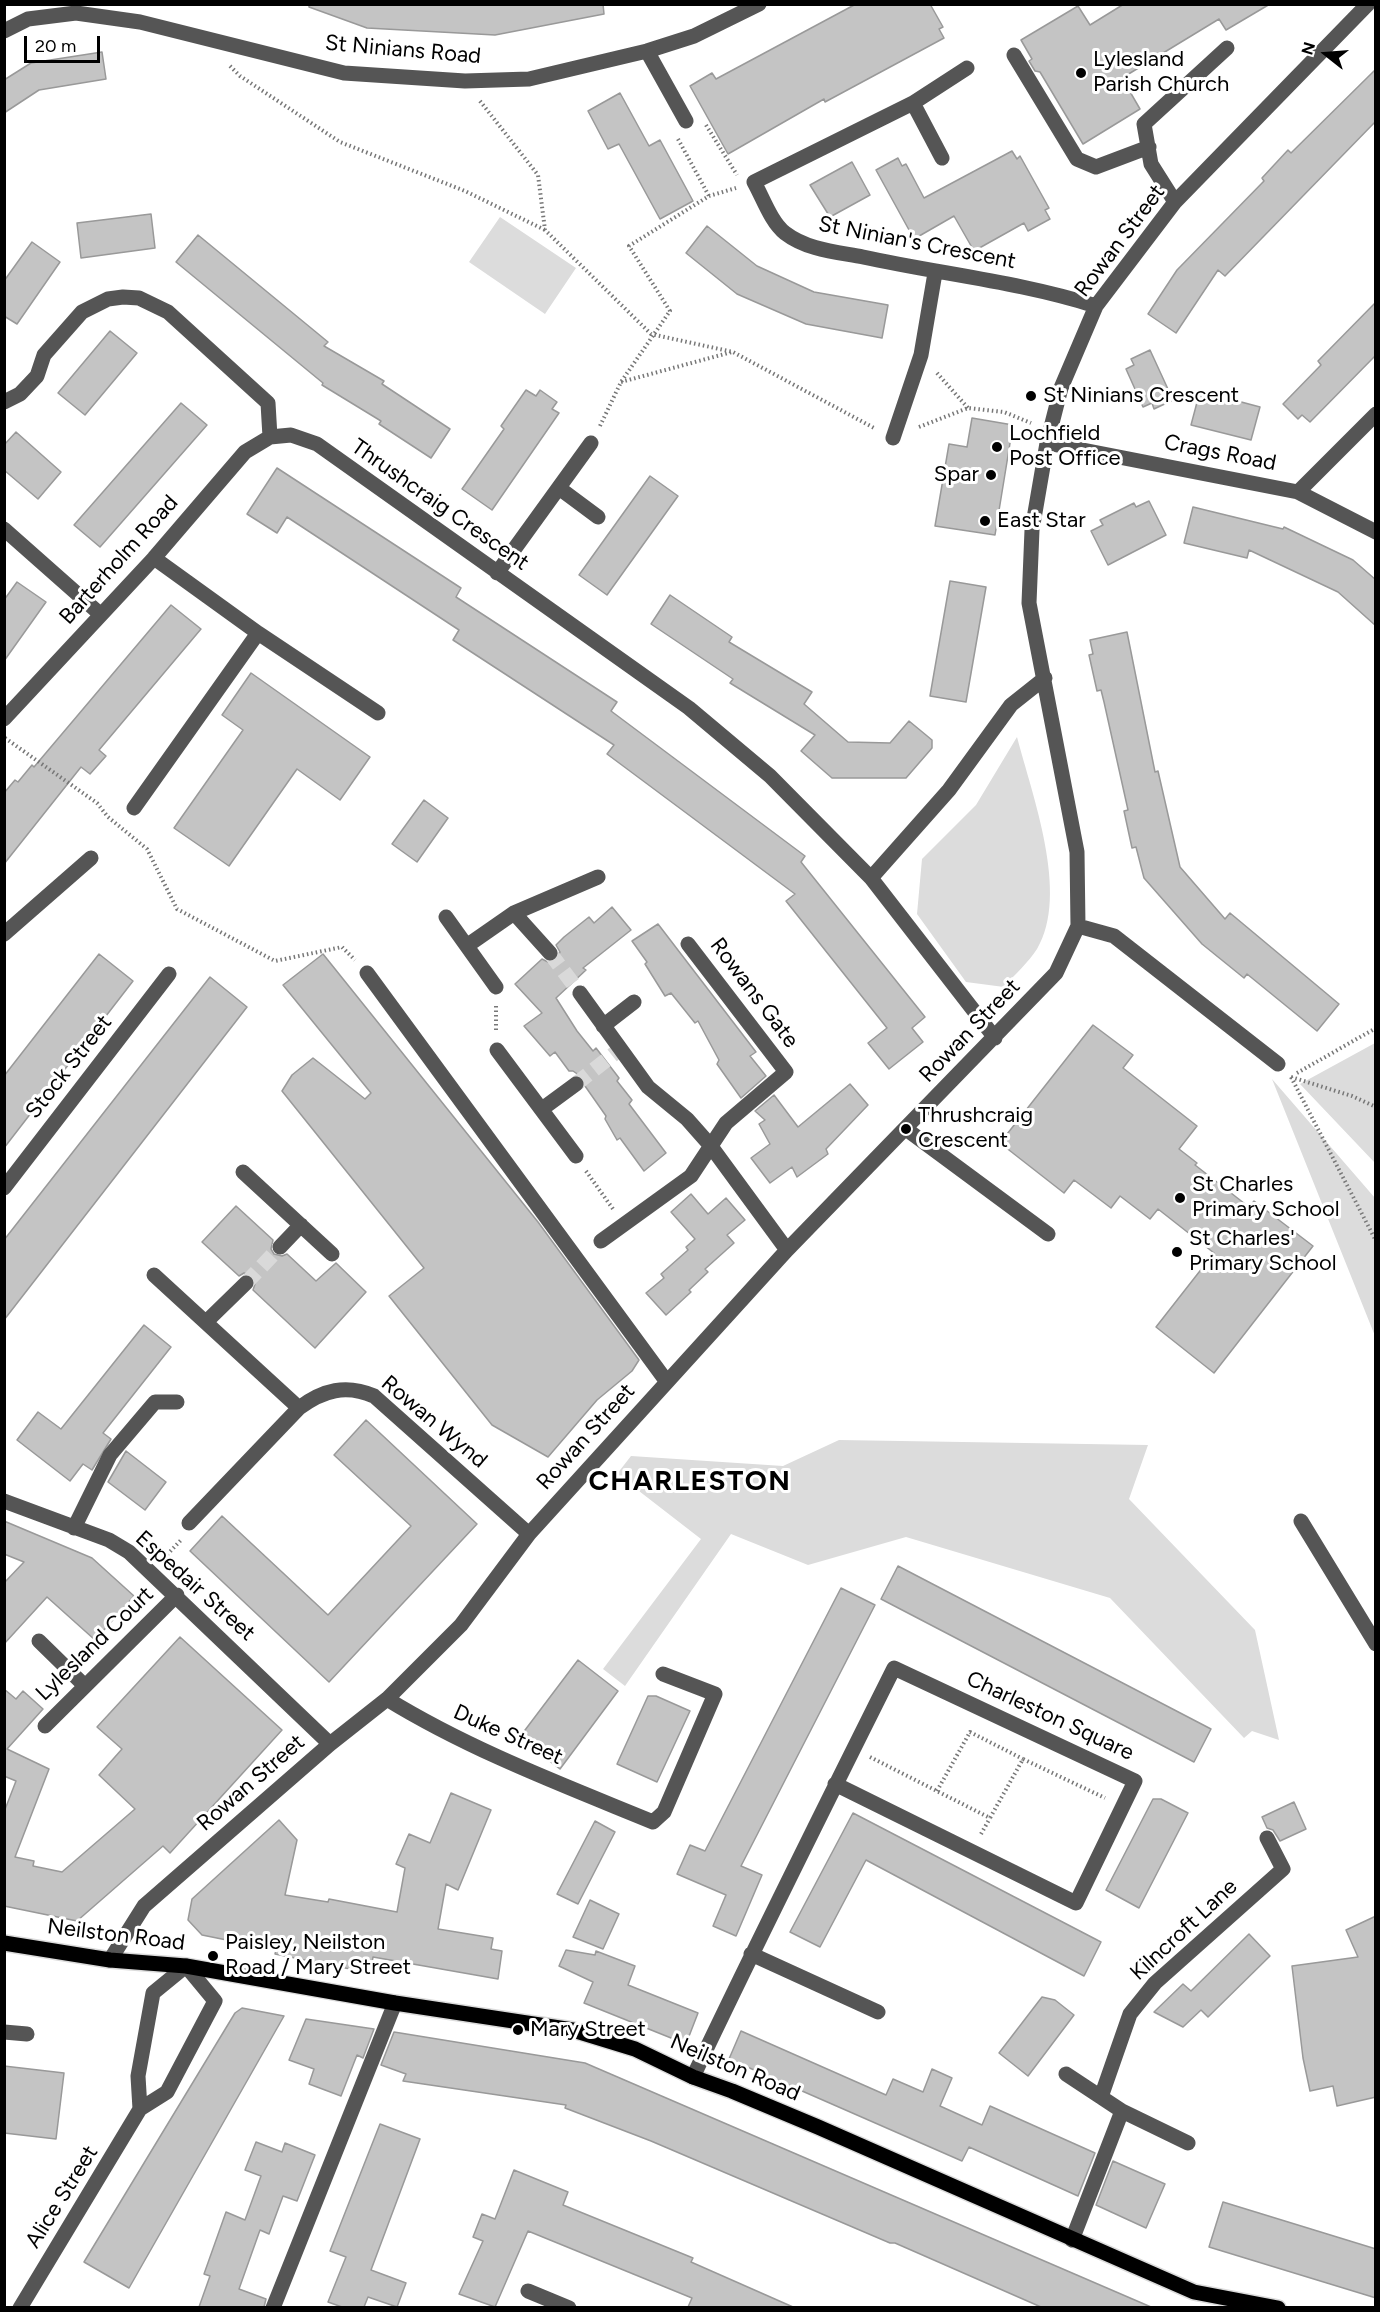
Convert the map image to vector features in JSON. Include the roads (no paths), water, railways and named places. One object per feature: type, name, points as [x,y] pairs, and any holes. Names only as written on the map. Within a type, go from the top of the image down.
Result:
[{"type":"main road","name":"Neilston Road","points":[[4,1943],[111,1960],[186,1966],[395,2003],[573,2030],[635,2049],[693,2077],[807,2123],[1194,2292],[1278,2307]]},
{"type":"street","name":"St Ninians Road","points":[[4,31],[28,19],[76,13],[140,22],[344,73],[465,81],[529,79],[647,51],[694,36],[759,4]]},
{"type":"street","name":"Rowan Street","points":[[111,1960],[144,1906],[330,1744],[387,1700],[461,1625],[529,1534],[787,1250],[1056,973],[1078,926],[1077,852],[1029,603],[1032,530],[1048,437],[1061,388],[1096,306],[1175,202],[1368,4]]},
{"type":"street","points":[[1175,202],[1151,164],[1144,124],[1227,48]]},
{"type":"street","points":[[647,51],[686,121]]},
{"type":"street","points":[[1014,55],[1077,159],[1096,167],[1149,147]]},
{"type":"street","points":[[942,158],[913,103],[967,69]]},
{"type":"street","name":"St Ninian's Crescent","points":[[913,103],[749,184],[783,232],[805,245],[935,273],[1052,292],[1096,306]]},
{"type":"street","points":[[893,438],[921,355],[935,273]]},
{"type":"street","points":[[4,402],[20,394],[37,376],[44,355],[82,312],[108,299],[139,298],[168,312],[268,403],[270,437]]},
{"type":"street","points":[[1298,492],[1376,414]]},
{"type":"street","name":"Thrushcraig Crescent","points":[[270,437],[291,435],[317,444],[701,717],[770,776],[870,878],[995,1038]]},
{"type":"street","name":"Barterholm Road","points":[[4,719],[154,558],[234,462],[245,452],[270,437]]},
{"type":"street","name":"Crags Road","points":[[1048,437],[1298,492],[1376,532]]},
{"type":"street","points":[[497,573],[591,442]]},
{"type":"street","points":[[559,488],[598,517]]},
{"type":"street","points":[[4,529],[100,614]]},
{"type":"street","points":[[154,558],[258,633],[378,713]]},
{"type":"street","points":[[134,808],[258,633]]},
{"type":"street","points":[[870,878],[949,790],[1011,705],[1045,678]]},
{"type":"street","points":[[4,934],[91,858]]},
{"type":"street","points":[[468,945],[514,912],[598,877]]},
{"type":"street","points":[[514,912],[550,953]]},
{"type":"street","points":[[446,917],[496,987]]},
{"type":"street","points":[[1078,926],[1114,936],[1278,1064]]},
{"type":"street","name":"Rowans Gate","points":[[601,1241],[691,1176],[726,1123],[786,1072],[688,944]]},
{"type":"street","points":[[367,973],[667,1382]]},
{"type":"street","name":"Stock Street","points":[[4,1188],[169,974]]},
{"type":"street","points":[[580,993],[648,1087],[687,1119],[710,1145],[787,1250]]},
{"type":"street","points":[[603,1026],[634,1002]]},
{"type":"street","points":[[497,1050],[576,1156]]},
{"type":"street","points":[[542,1109],[576,1084]]},
{"type":"street","points":[[906,1129],[1048,1234]]},
{"type":"street","points":[[243,1172],[332,1254]]},
{"type":"street","points":[[280,1247],[300,1225]]},
{"type":"street","points":[[154,1275],[299,1408]]},
{"type":"street","points":[[206,1322],[246,1283]]},
{"type":"street","name":"Rowan Wynd","points":[[189,1523],[299,1408],[315,1396],[337,1389],[358,1389],[374,1396],[529,1534]]},
{"type":"street","points":[[74,1528],[110,1455],[155,1402],[177,1402]]},
{"type":"street","name":"Espedair Street","points":[[4,1501],[109,1540],[129,1552],[330,1744]]},
{"type":"street","points":[[1301,1521],[1376,1644]]},
{"type":"street","name":"Lylesland Court","points":[[45,1726],[177,1596]]},
{"type":"street","points":[[39,1641],[85,1686]]},
{"type":"street","name":"Charleston Square","points":[[693,2077],[751,1954],[894,1668],[1135,1781],[1076,1903],[836,1785]]},
{"type":"street","name":"Duke Street","points":[[387,1700],[419,1719],[512,1763],[653,1821],[664,1812],[715,1694],[663,1674]]},
{"type":"street","name":"Kilncroft Lane","points":[[1101,2097],[1130,2014],[1155,1983],[1283,1869],[1266,1838]]},
{"type":"street","points":[[751,1954],[878,2012]]},
{"type":"street","points":[[140,2109],[138,2076],[153,1993],[186,1966]]},
{"type":"street","name":"Alice Street","points":[[20,2307],[140,2109],[167,2092],[215,2001],[186,1966]]},
{"type":"street","points":[[273,2307],[395,2003]]},
{"type":"street","points":[[4,2032],[27,2034]]},
{"type":"street","points":[[1066,2074],[1122,2111],[1188,2143]]},
{"type":"street","points":[[1071,2240],[1122,2111]]},
{"type":"street","points":[[528,2291],[569,2307]]},
{"type":"tunnel","points":[[550,953],[580,993]]},
{"type":"tunnel","points":[[576,1084],[619,1050]]},
{"type":"tunnel","points":[[246,1283],[280,1247]]},
{"type":"place","name":"Lylesland Parish Church","points":[[1081,73]]},
{"type":"place","name":"St Ninians Crescent","points":[[1031,396]]},
{"type":"place","name":"Lochfield Post Office","points":[[997,447]]},
{"type":"place","name":"Spar","points":[[991,475]]},
{"type":"place","name":"East Star","points":[[985,521]]},
{"type":"place","name":"Thrushcraig Crescent","points":[[906,1129]]},
{"type":"place","name":"St Charles Primary School","points":[[1180,1198]]},
{"type":"place","name":"St Charles' Primary School","points":[[1177,1252]]},
{"type":"place","name":"Paisley, Neilston Road / Mary Street","points":[[213,1956]]},
{"type":"place","name":"Mary Street","points":[[518,2030]]},
{"type":"district","name":"CHARLESTON","points":[[690,1482]]}]
